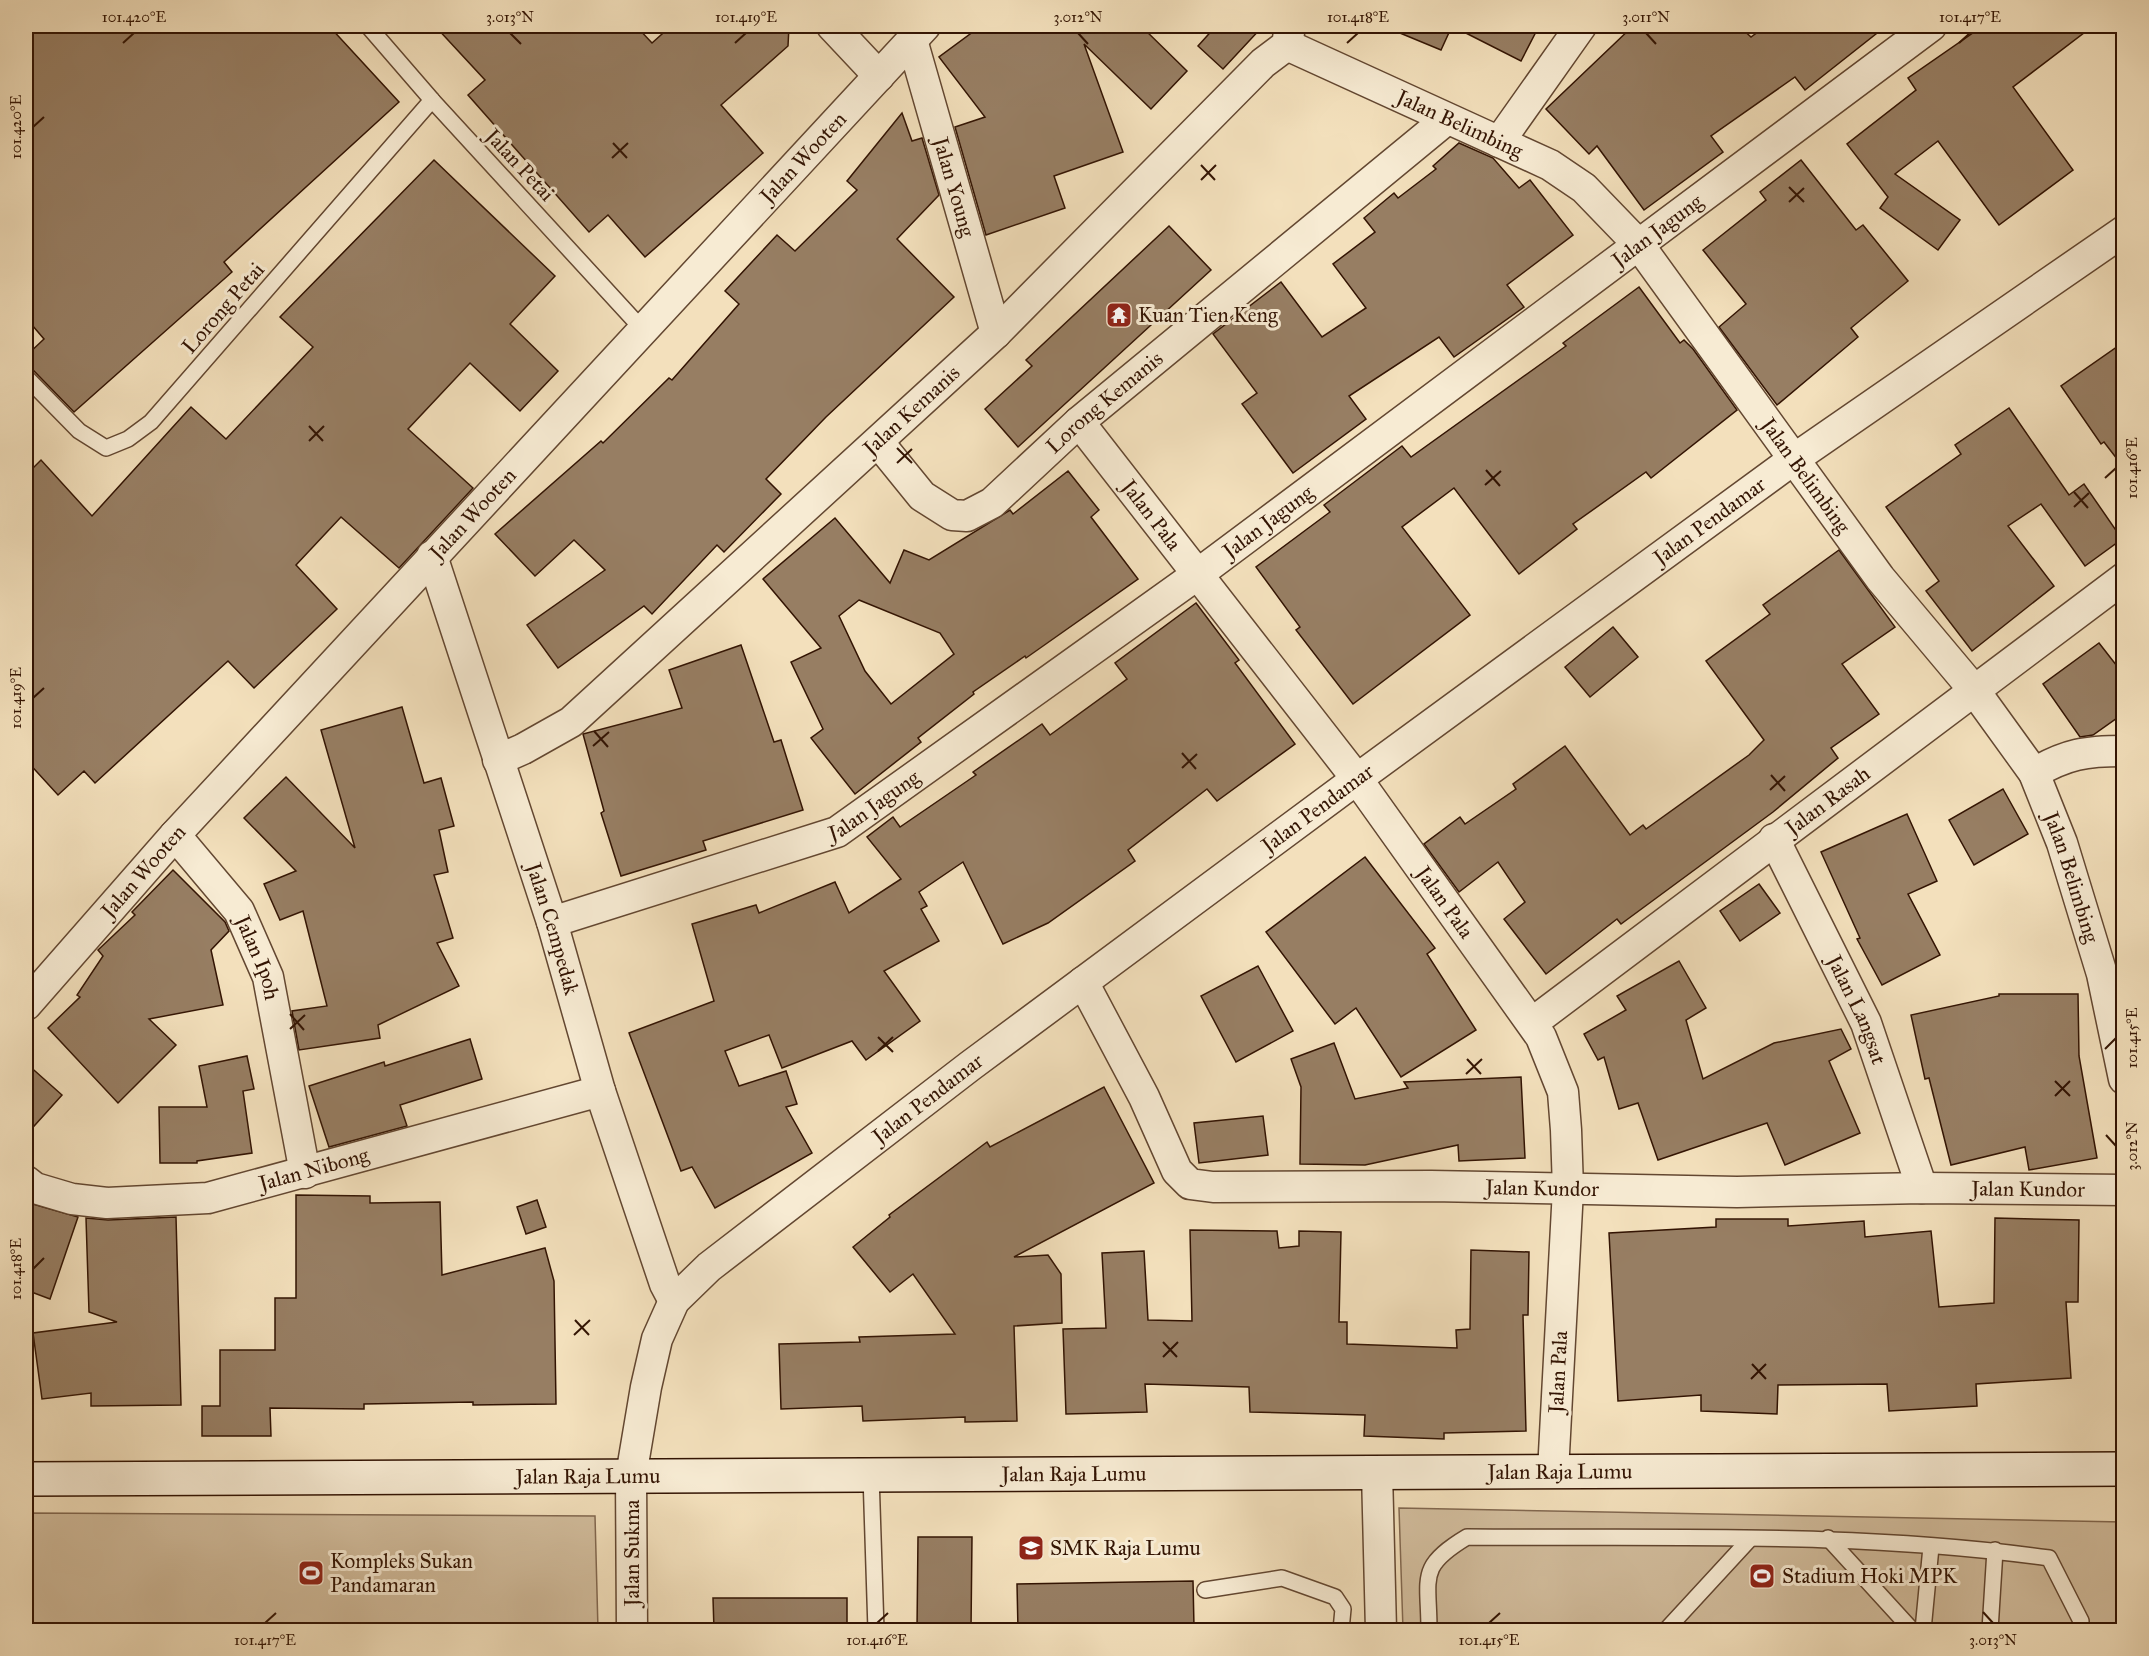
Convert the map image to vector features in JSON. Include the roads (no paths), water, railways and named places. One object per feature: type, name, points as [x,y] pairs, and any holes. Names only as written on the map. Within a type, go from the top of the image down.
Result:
[{"type":"street","points":[[832,26],[879,76]]},
{"type":"street","points":[[1498,142],[1581,26]]},
{"type":"street","name":"Jalan Jagung","points":[[552,922],[837,832],[1198,574],[1931,26]]},
{"type":"street","name":"Jalan Wooten","points":[[26,1005],[175,835],[918,33]]},
{"type":"street","name":"Jalan Young","points":[[918,33],[996,333]]},
{"type":"street","name":"Jalan Belimbing","points":[[1288,35],[1447,119],[1550,165],[1584,188],[1639,245],[1880,578],[1974,690],[2034,773],[2113,974],[2124,1079]]},
{"type":"street","name":"Jalan Kemanis","points":[[498,760],[571,722],[879,443],[996,333],[1288,35]]},
{"type":"street","name":"Lorong Kemanis","points":[[879,443],[922,496],[952,515],[968,516],[992,503],[1079,422],[1447,119]]},
{"type":"street","name":"Jalan Pendamar","points":[[631,1476],[657,1339],[674,1301],[709,1267],[1083,982],[1357,778],[1794,459],[2124,231]]},
{"type":"street","name":"Jalan Pala","points":[[1079,422],[1357,778],[1541,1037],[1563,1092],[1568,1189],[1553,1472]]},
{"type":"street","name":"Jalan Cempedak","points":[[432,556],[552,922],[600,1091],[665,1284],[674,1301]]},
{"type":"street","name":"Jalan Rasah","points":[[1532,1023],[2124,578]]},
{"type":"street","points":[[2034,773],[2061,758],[2094,751],[2124,752]]},
{"type":"street","name":"Jalan Ipoh","points":[[175,835],[239,911],[268,976],[305,1173]]},
{"type":"street","name":"Jalan Langsat","points":[[1774,839],[1866,1023],[1922,1188]]},
{"type":"street","name":"Jalan Kundor","points":[[1083,982],[1144,1097],[1177,1171],[1190,1184],[1213,1187],[1292,1185],[1737,1192],[1922,1188],[2124,1190]]},
{"type":"street","name":"Jalan Nibong","points":[[26,1181],[35,1188],[72,1199],[107,1203],[208,1198],[600,1091]]},
{"type":"street","name":"Jalan Raja Lumu","points":[[26,1479],[2124,1469]]},
{"type":"street","points":[[1377,1473],[1381,1630]]},
{"type":"street","name":"Jalan Sukma","points":[[631,1476],[632,1630]]},
{"type":"lane","name":"Jalan Petai","points":[[368,26],[432,100],[644,331]]},
{"type":"lane","name":"Lorong Petai","points":[[26,377],[79,431],[106,448],[128,439],[151,422],[432,100]]},
{"type":"lane","points":[[872,1475],[876,1630]]},
{"type":"lane","points":[[1429,1630],[1429,1570],[1442,1553],[1467,1538],[1749,1540],[1828,1538],[1995,1550],[2049,1558],[2080,1621],[2080,1630]]},
{"type":"lane","points":[[1828,1538],[1912,1630]]},
{"type":"lane","points":[[1666,1630],[1749,1540]]},
{"type":"lane","points":[[1923,1630],[1931,1547]]},
{"type":"lane","points":[[1990,1630],[1995,1550]]},
{"type":"lane","points":[[1205,1590],[1282,1578],[1335,1597],[1343,1609],[1341,1630]]},
{"type":"place","name":"Kuan Tien Keng","points":[[1119,315]]},
{"type":"place","name":"SMK Raja Lumu","points":[[1031,1548]]},
{"type":"place","name":"Kompleks Sukan Pandamaran","points":[[311,1573]]},
{"type":"place","name":"Stadium Hoki MPK","points":[[1762,1576]]}]
